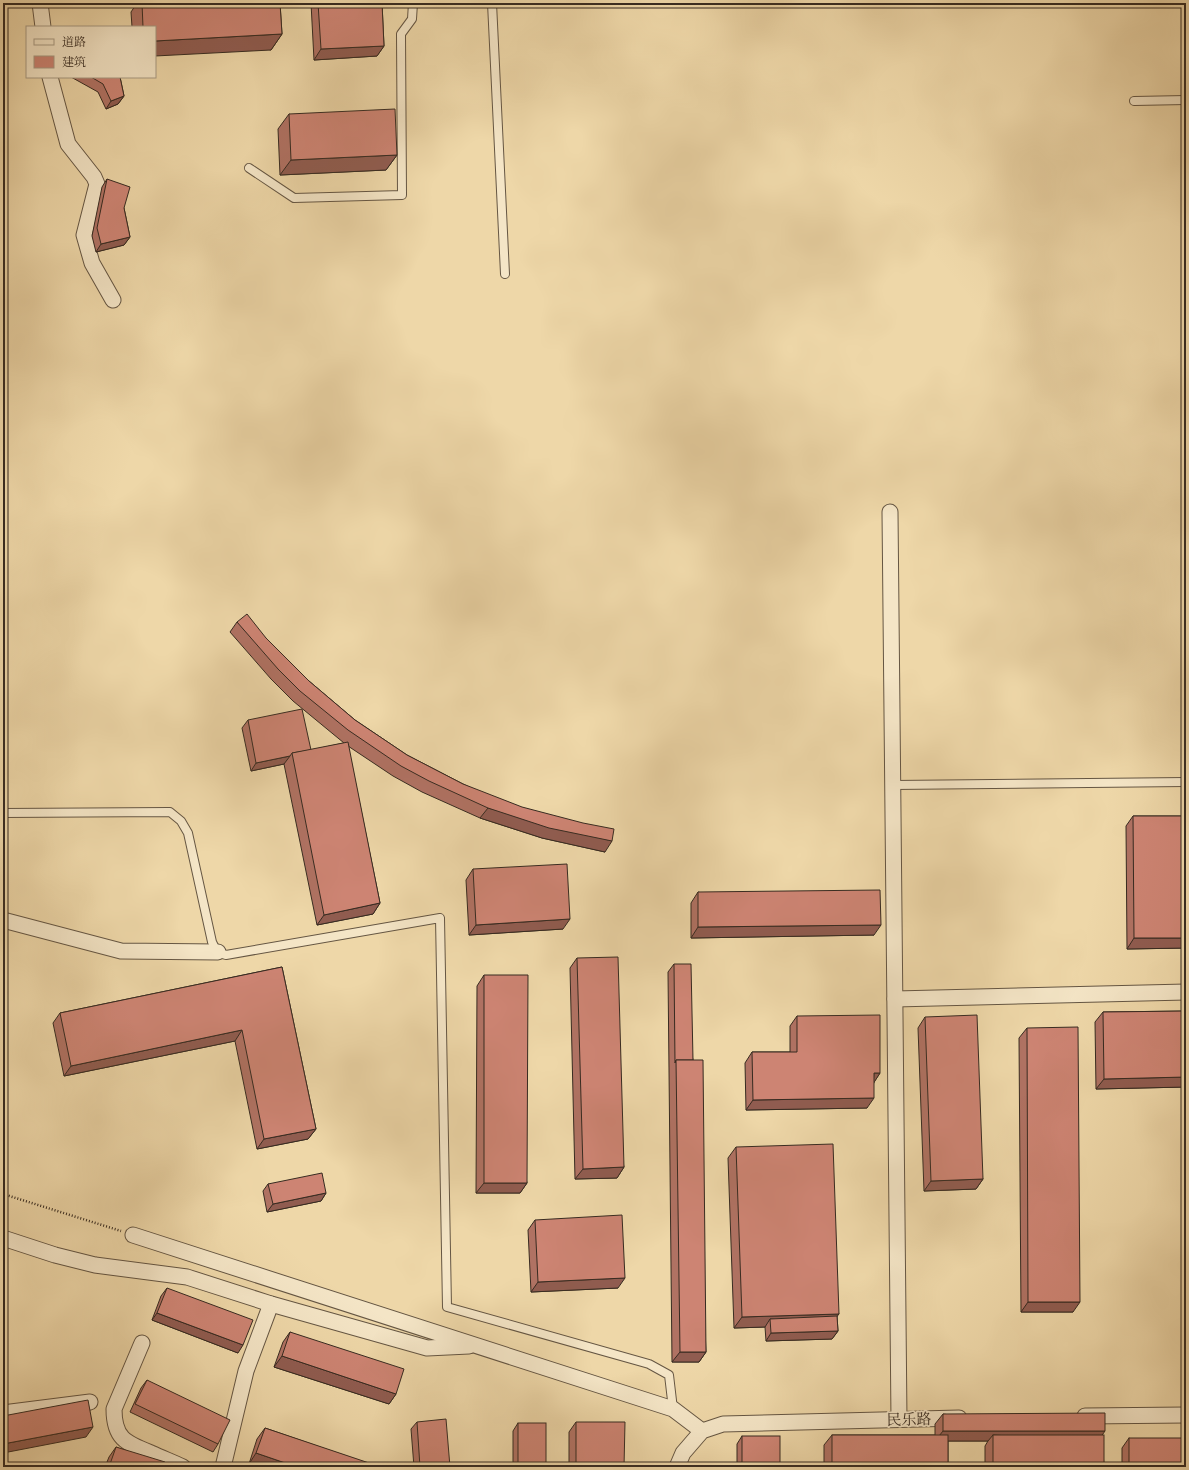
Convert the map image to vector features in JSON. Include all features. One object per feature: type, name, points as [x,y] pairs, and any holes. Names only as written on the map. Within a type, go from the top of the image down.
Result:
[{"type":"street","points":[[40,3],[43,26]]},
{"type":"street","points":[[50,78],[68,144],[94,176],[97,184],[84,235],[92,263],[114,300]]},
{"type":"street","points":[[890,512],[899,1419]]},
{"type":"street","points":[[3,920],[121,951],[218,952]]},
{"type":"street","points":[[895,1000],[1186,992]]},
{"type":"street","points":[[133,1235],[672,1409],[702,1431],[683,1453],[677,1467]]},
{"type":"street","points":[[3,1238],[55,1255],[95,1265],[187,1277],[271,1304],[427,1348],[479,1346]]},
{"type":"street","points":[[223,1467],[246,1371],[271,1304]]},
{"type":"street","points":[[142,1343],[114,1409],[114,1419],[117,1429],[129,1444],[183,1467]]},
{"type":"street","points":[[3,1413],[90,1402]]},
{"type":"street","points":[[1075,1416],[1186,1414]]},
{"type":"street","name":"民乐路","points":[[702,1431],[723,1424],[971,1418]]},
{"type":"lane","points":[[249,168],[294,198],[402,195],[401,34],[412,19],[413,3]]},
{"type":"lane","points":[[492,3],[505,274]]},
{"type":"lane","points":[[1134,101],[1186,100]]},
{"type":"lane","points":[[892,785],[1186,782]]},
{"type":"lane","points":[[3,813],[170,812],[181,821],[188,833],[212,942],[214,948],[218,952],[226,955],[440,918],[447,1308],[649,1364],[669,1375],[672,1409]]},
{"type":"path","points":[[3,1194],[133,1235]]},
{"type":"building","points":[[142,3],[280,3],[282,34],[156,41],[156,26],[143,26]]},
{"type":"building","points":[[318,3],[382,3],[384,46],[321,49]]},
{"type":"building","points":[[93,78],[120,78],[124,96],[111,101],[103,84]]},
{"type":"building","points":[[395,109],[397,155],[291,160],[289,114]]},
{"type":"building","points":[[107,179],[130,187],[124,208],[130,237],[101,244],[97,228]]},
{"type":"building","points":[[247,614],[266,638],[309,681],[355,720],[407,755],[463,784],[522,807],[583,823],[614,829],[612,841],[549,828],[488,808],[429,781],[401,766],[348,730],[300,691],[278,669],[237,622]]},
{"type":"building","points":[[302,709],[311,750],[292,753],[290,756],[256,763],[248,720]]},
{"type":"building","points":[[348,742],[380,903],[324,915],[292,753]]},
{"type":"building","points":[[1133,816],[1186,816],[1186,938],[1134,938]]},
{"type":"building","points":[[567,864],[570,919],[476,925],[473,869]]},
{"type":"building","points":[[880,890],[881,925],[698,927],[698,892]]},
{"type":"building","points":[[618,957],[624,1167],[583,1169],[577,958]]},
{"type":"building","points":[[674,964],[691,964],[693,1060],[676,1060],[675,1063]]},
{"type":"building","points":[[282,967],[316,1129],[264,1139],[242,1030],[71,1066],[60,1013]]},
{"type":"building","points":[[484,975],[528,975],[527,1183],[484,1183]]},
{"type":"building","points":[[1186,1011],[1186,1077],[1104,1079],[1103,1012]]},
{"type":"building","points":[[880,1015],[880,1073],[874,1073],[874,1098],[753,1100],[752,1052],[797,1052],[797,1016]]},
{"type":"building","points":[[977,1015],[983,1179],[931,1181],[925,1017]]},
{"type":"building","points":[[1078,1027],[1080,1302],[1028,1302],[1027,1028]]},
{"type":"building","points":[[676,1060],[703,1060],[706,1352],[680,1352]]},
{"type":"building","points":[[833,1144],[839,1314],[742,1317],[736,1147]]},
{"type":"building","points":[[322,1173],[326,1193],[273,1204],[268,1184]]},
{"type":"building","points":[[622,1215],[625,1278],[538,1282],[535,1220]]},
{"type":"building","points":[[167,1288],[253,1320],[243,1345],[157,1313]]},
{"type":"building","points":[[837,1316],[838,1331],[771,1333],[770,1319]]},
{"type":"building","points":[[290,1332],[404,1369],[396,1394],[282,1356]]},
{"type":"building","points":[[147,1380],[230,1420],[218,1444],[135,1404]]},
{"type":"building","points":[[88,1400],[93,1427],[3,1444],[3,1416]]},
{"type":"building","points":[[1105,1413],[1105,1431],[943,1431],[943,1414]]},
{"type":"building","points":[[446,1419],[450,1467],[420,1467],[417,1422]]},
{"type":"building","points":[[576,1422],[625,1422],[624,1467],[576,1467]]},
{"type":"building","points":[[518,1423],[546,1423],[546,1467],[518,1467]]},
{"type":"building","points":[[265,1428],[378,1467],[297,1467],[256,1453]]},
{"type":"building","points":[[832,1435],[948,1435],[948,1467],[832,1467]]},
{"type":"building","points":[[993,1435],[1104,1435],[1104,1467],[993,1467]]},
{"type":"building","points":[[742,1436],[780,1436],[780,1467],[742,1467]]},
{"type":"building","points":[[1129,1438],[1186,1438],[1186,1467],[1129,1467]]},
{"type":"building","points":[[116,1447],[165,1462],[163,1467],[109,1467]]}]
